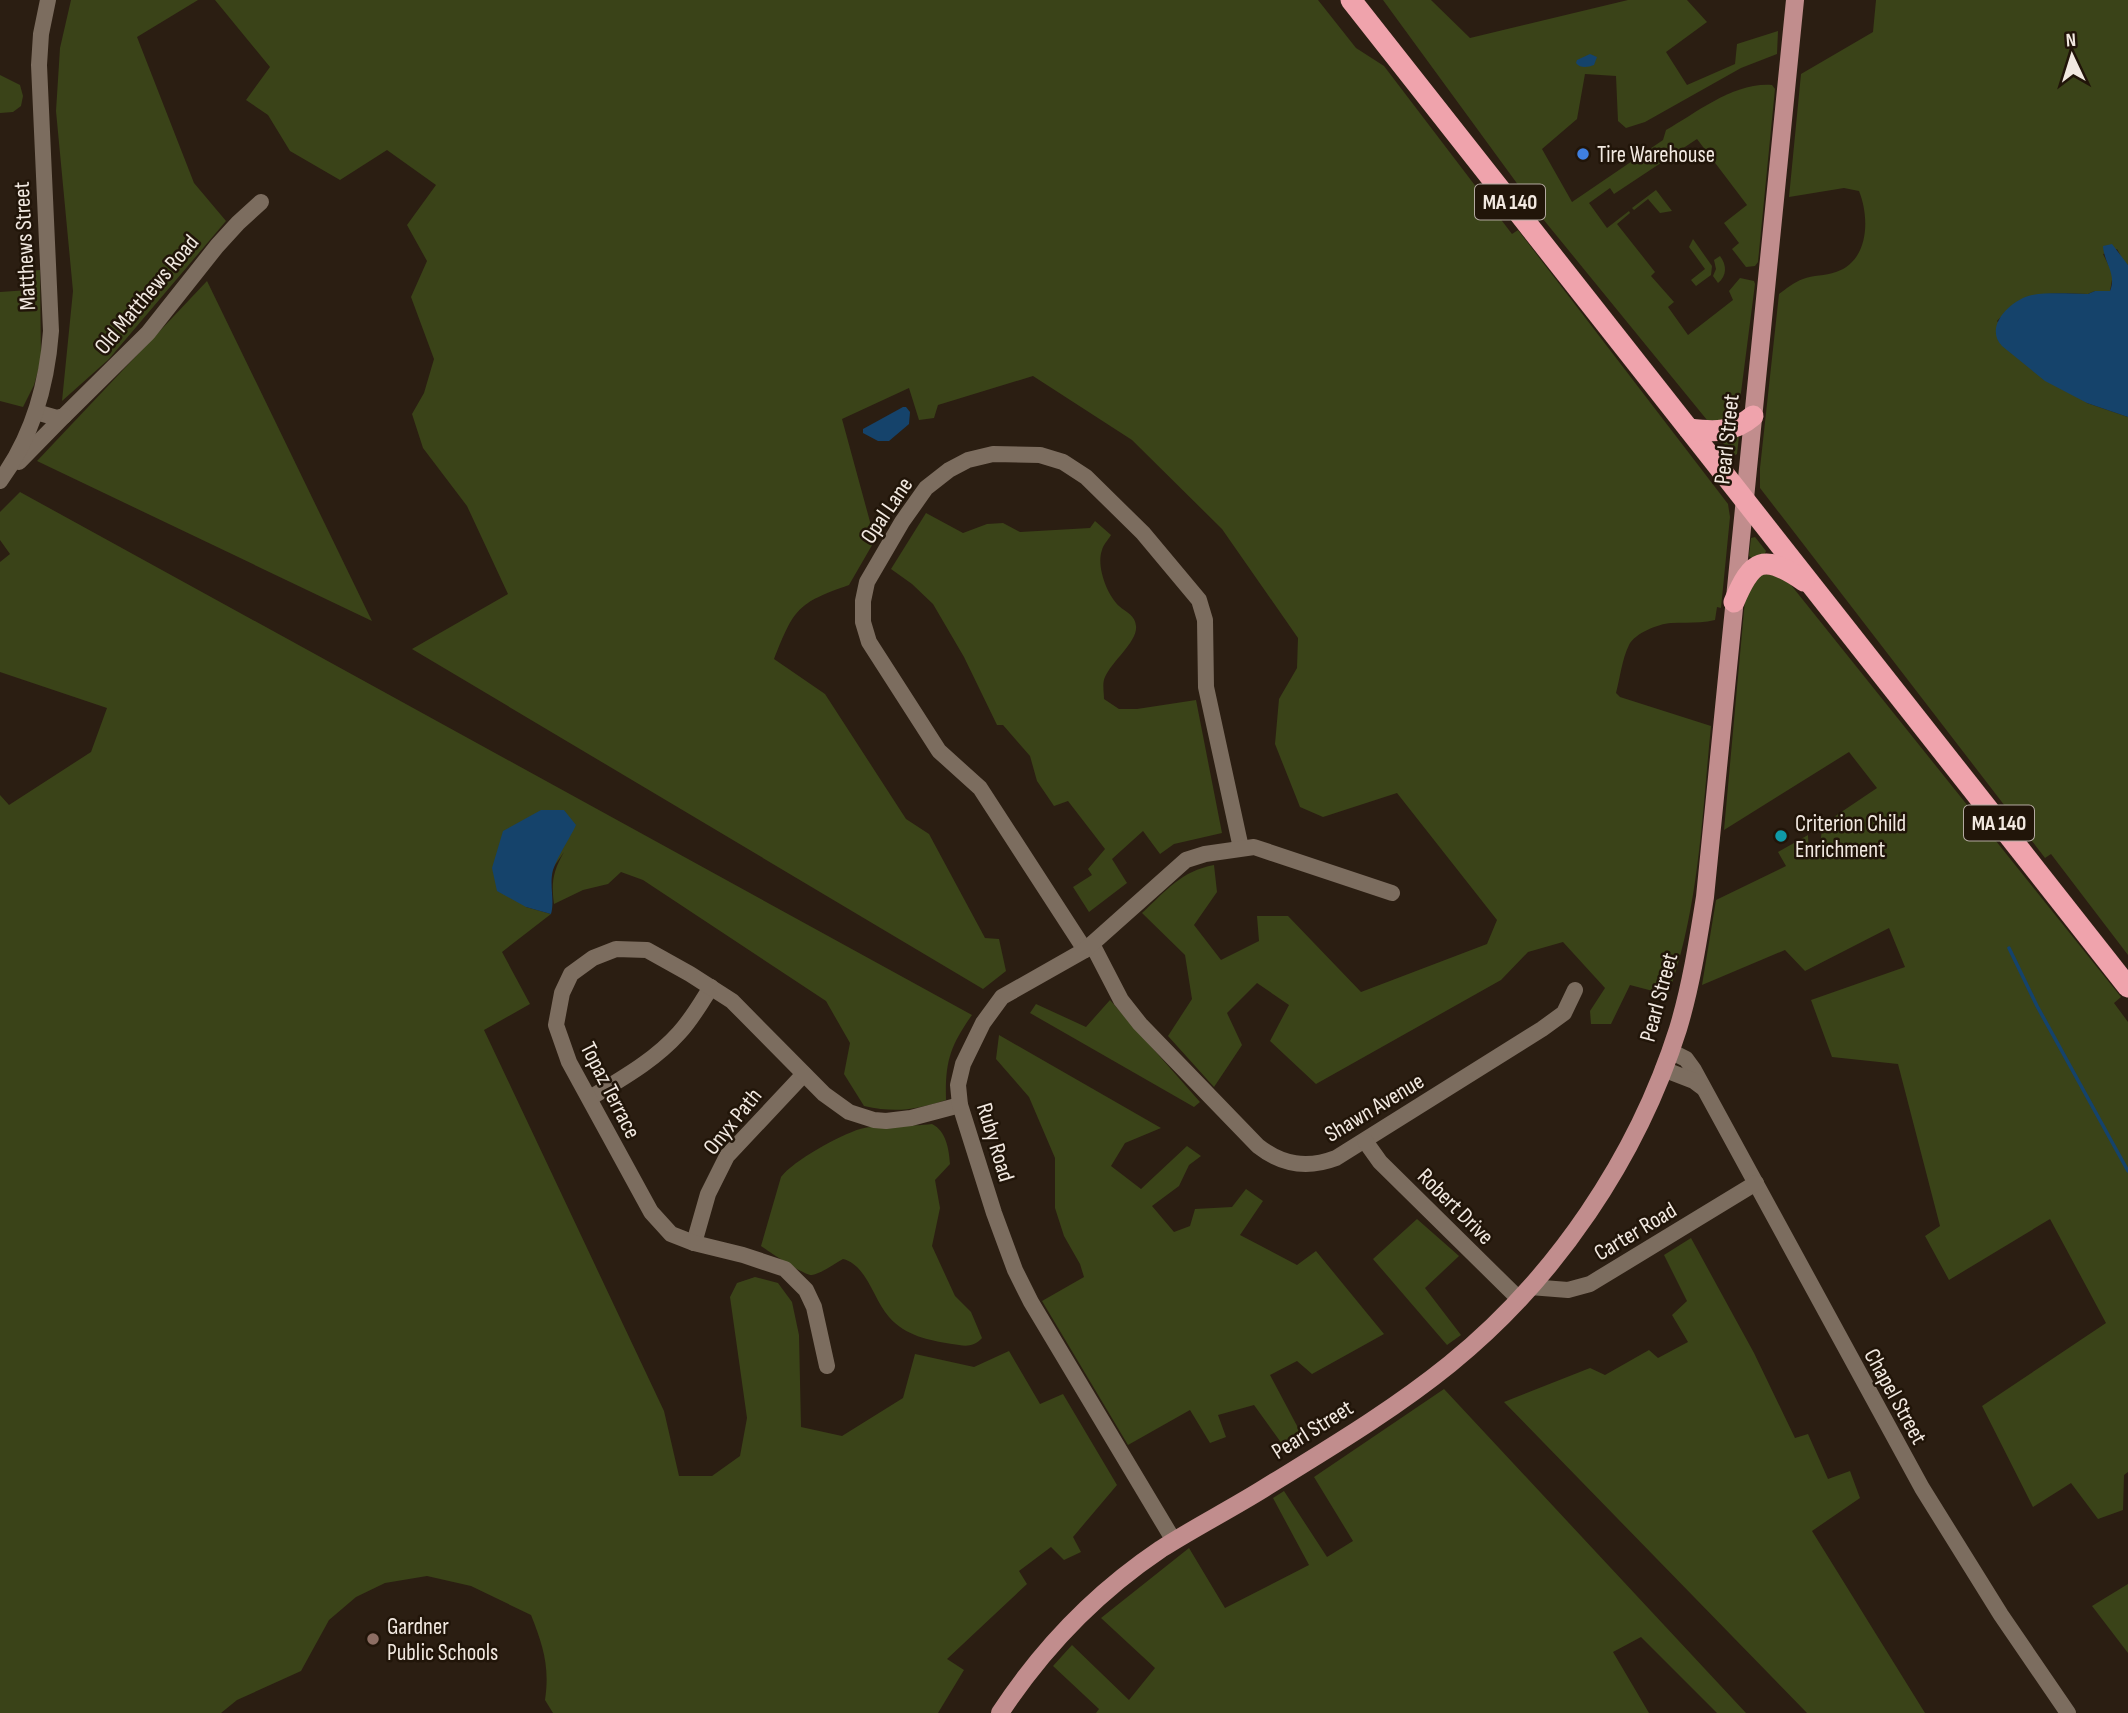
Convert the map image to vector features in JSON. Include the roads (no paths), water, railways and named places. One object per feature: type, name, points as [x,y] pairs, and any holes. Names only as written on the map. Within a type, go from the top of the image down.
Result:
[{"type":"highway","name":"MA 140","points":[[1351,0],[2128,987]]},
{"type":"highway","points":[[1689,429],[1720,432],[1753,416]]},
{"type":"highway","points":[[1734,603],[1748,572],[1763,564],[1784,568],[1815,588]]},
{"type":"main road","name":"Pearl Street","points":[[1000,1713],[1031,1670],[1067,1629],[1133,1570],[1174,1541],[1264,1489],[1410,1395],[1472,1346],[1524,1293],[1572,1236],[1604,1188],[1633,1135],[1670,1051],[1690,983],[1705,897],[1795,0]]},
{"type":"street","name":"Matthews Street","points":[[1,480],[22,446],[36,412],[47,369],[51,331],[39,65],[41,34],[48,0]]},
{"type":"street","name":"Old Matthews Road","points":[[1,480],[148,333],[217,246],[238,222],[261,202]]},
{"type":"street","points":[[36,412],[57,418],[64,416]]},
{"type":"street","name":"Opal Lane","points":[[1089,947],[980,788],[939,751],[869,642],[863,622],[867,582],[926,488],[949,470],[968,460],[993,454],[1040,455],[1063,462],[1086,477],[1143,533],[1199,600],[1205,620],[1206,687],[1241,848]]},
{"type":"street","name":"Ruby Road","points":[[1174,1541],[1020,1279],[993,1211],[960,1105],[958,1085],[963,1064],[979,1030],[997,1003],[1009,992],[1089,947],[1186,860],[1241,848],[1265,849],[1392,893]]},
{"type":"street","name":"Shawn Avenue","points":[[1089,947],[1140,1024],[1268,1154],[1289,1163],[1313,1165],[1336,1158],[1365,1141],[1553,1022],[1570,1003],[1576,990]]},
{"type":"street","name":"Topaz Terrace","points":[[827,1366],[814,1307],[806,1290],[785,1269],[743,1255],[695,1244],[671,1234],[651,1212],[569,1062],[556,1025],[562,993],[571,974],[593,958],[616,949],[647,950],[732,1001],[824,1094],[849,1112],[874,1120],[911,1118],[960,1105]]},
{"type":"street","points":[[590,1098],[665,1047],[684,1027],[711,987]]},
{"type":"street","name":"Chapel Street","points":[[1670,1051],[1686,1059],[1922,1488],[2001,1615],[2068,1713]]},
{"type":"street","points":[[1663,1069],[1694,1081],[1704,1089]]},
{"type":"street","name":"Onyx Path","points":[[695,1244],[708,1194],[727,1156],[804,1074]]},
{"type":"street","name":"Robert Drive","points":[[1365,1141],[1380,1162],[1524,1293]]},
{"type":"street","name":"Carter Road","points":[[1524,1293],[1567,1290],[1590,1284],[1756,1183]]},
{"type":"water","points":[[1590,54],[1597,57],[1594,65],[1582,67],[1576,63],[1577,60]]},
{"type":"water","points":[[2112,244],[2128,265],[2128,417],[2087,403],[2045,381],[2002,346],[1996,330],[2002,315],[2009,308],[2032,295],[2110,291],[2112,279],[2103,246]]},
{"type":"water","points":[[903,407],[910,412],[909,424],[889,441],[878,441],[863,433],[863,429]]},
{"type":"water","points":[[541,810],[564,810],[576,825],[553,870],[551,914],[526,907],[497,891],[492,868],[503,831]]},
{"type":"waterway","points":[[2009,948],[2037,1006],[2128,1171]]},
{"type":"place","name":"Tire Warehouse","points":[[1583,154]]},
{"type":"place","name":"Criterion Child Enrichment","points":[[1781,836]]},
{"type":"place","name":"Gardner Public Schools","points":[[373,1639]]}]
